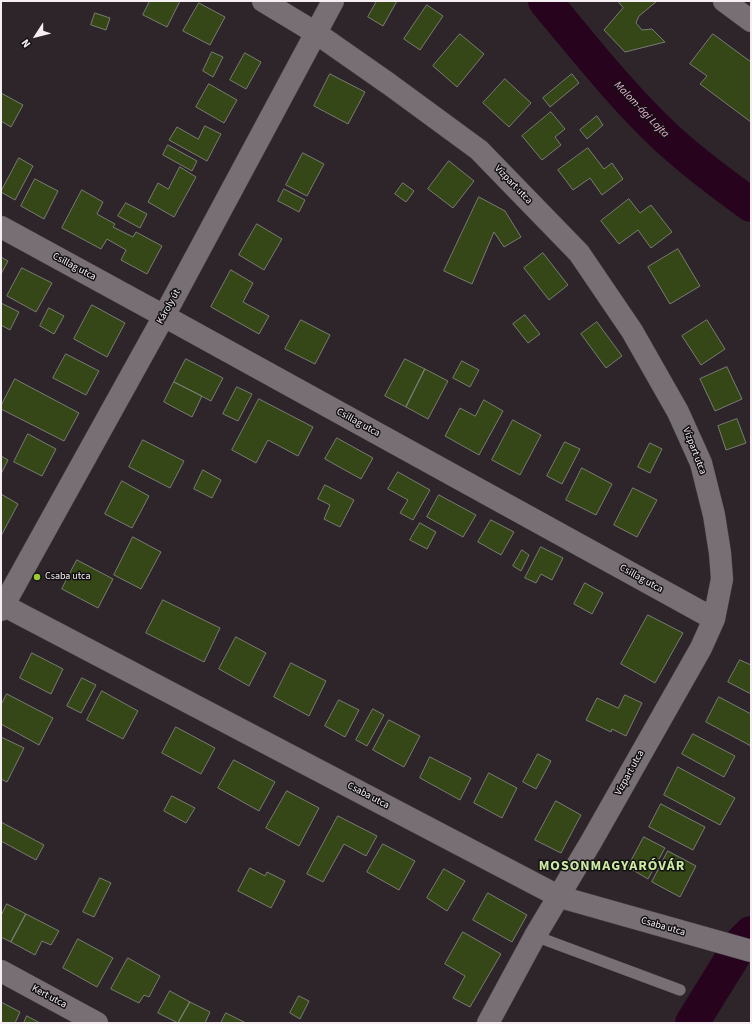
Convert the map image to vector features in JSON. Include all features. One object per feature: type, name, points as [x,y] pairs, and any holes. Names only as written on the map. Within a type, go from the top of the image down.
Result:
[{"type":"street","name":"Vízpart utca","points":[[263,1],[316,34],[389,84],[479,150],[579,253],[628,324],[678,412],[701,463],[714,515],[722,579],[714,619],[701,648],[560,897],[535,936],[488,1023]]},
{"type":"street","name":"Károly út","points":[[2,606],[164,316],[333,1]]},
{"type":"street","points":[[724,1],[751,21]]},
{"type":"street","name":"Csillag utca","points":[[1,227],[714,619]]},
{"type":"street","name":"Csaba utca","points":[[2,606],[560,897],[751,952]]},
{"type":"street","name":"Kert utca","points":[[1,971],[97,1023]]},
{"type":"lane","points":[[535,936],[680,990]]},
{"type":"building","points":[[150,1],[180,1],[167,27],[143,15]]},
{"type":"building","points":[[377,1],[397,1],[383,26],[368,17]]},
{"type":"building","points":[[618,1],[657,1],[639,16],[636,23],[642,30],[652,29],[665,42],[625,52],[604,30],[623,8]]},
{"type":"building","points":[[199,3],[225,17],[210,45],[183,31]]},
{"type":"building","points":[[427,5],[443,16],[420,50],[404,39]]},
{"type":"building","points":[[95,13],[110,18],[106,30],[91,25]]},
{"type":"building","points":[[460,34],[484,54],[457,87],[433,66]]},
{"type":"building","points":[[713,34],[751,62],[751,122],[700,84],[707,76],[690,64]]},
{"type":"building","points":[[212,52],[223,57],[213,77],[203,71]]},
{"type":"building","points":[[245,53],[261,62],[246,89],[230,80]]},
{"type":"building","points":[[330,74],[365,92],[348,124],[314,106]]},
{"type":"building","points":[[572,74],[579,83],[550,107],[543,98]]},
{"type":"building","points":[[505,79],[531,103],[509,127],[483,103]]},
{"type":"building","points":[[209,84],[237,100],[224,123],[196,107]]},
{"type":"building","points":[[1,93],[23,105],[11,127],[1,121]]},
{"type":"building","points":[[551,112],[565,129],[555,137],[561,145],[542,160],[522,136]]},
{"type":"building","points":[[597,116],[603,125],[587,139],[580,130]]},
{"type":"building","points":[[205,126],[221,134],[207,161],[169,140],[177,127],[198,139]]},
{"type":"building","points":[[168,145],[197,161],[192,171],[163,155]]},
{"type":"building","points":[[588,148],[604,169],[612,163],[623,179],[602,195],[590,178],[573,190],[558,170]]},
{"type":"building","points":[[303,153],[324,164],[307,196],[286,185]]},
{"type":"building","points":[[19,158],[33,166],[15,200],[1,192]]},
{"type":"building","points":[[449,161],[474,181],[453,208],[428,189]]},
{"type":"building","points":[[180,167],[196,177],[174,217],[148,202],[158,183],[168,189]]},
{"type":"building","points":[[35,179],[58,191],[44,219],[21,206]]},
{"type":"building","points":[[403,183],[414,191],[406,202],[395,194]]},
{"type":"building","points":[[284,189],[305,200],[299,212],[278,201]]},
{"type":"building","points":[[82,190],[103,202],[97,214],[115,224],[113,227],[133,237],[136,232],[162,246],[147,274],[121,260],[126,250],[107,239],[101,249],[62,228]]},
{"type":"building","points":[[479,197],[505,211],[521,237],[504,247],[494,232],[472,284],[444,271]]},
{"type":"building","points":[[629,199],[640,213],[651,205],[672,232],[651,248],[638,230],[619,244],[601,221]]},
{"type":"building","points":[[126,203],[147,214],[140,228],[118,216]]},
{"type":"building","points":[[257,224],[282,239],[264,270],[239,255]]},
{"type":"building","points":[[678,249],[700,286],[670,304],[648,267]]},
{"type":"building","points":[[543,253],[568,285],[549,300],[524,268]]},
{"type":"building","points":[[1,257],[8,261],[1,274]]},
{"type":"building","points":[[22,268],[52,283],[36,312],[7,296]]},
{"type":"building","points":[[231,270],[253,283],[243,302],[269,316],[259,334],[211,307]]},
{"type":"building","points":[[1,303],[19,312],[10,330],[1,325]]},
{"type":"building","points":[[92,305],[125,323],[107,357],[74,339]]},
{"type":"building","points":[[49,308],[64,316],[54,334],[40,326]]},
{"type":"building","points":[[525,315],[540,334],[528,343],[513,324]]},
{"type":"building","points":[[301,320],[330,335],[315,364],[285,349]]},
{"type":"building","points":[[707,320],[725,349],[701,365],[682,336]]},
{"type":"building","points":[[597,322],[622,356],[606,368],[581,334]]},
{"type":"building","points":[[66,354],[99,371],[86,395],[53,378]]},
{"type":"building","points":[[186,359],[223,378],[211,401],[174,382]]},
{"type":"building","points":[[405,359],[425,369],[406,407],[385,396]]},
{"type":"building","points":[[462,361],[479,370],[470,387],[453,378]]},
{"type":"building","points":[[727,367],[742,399],[715,411],[700,379]]},
{"type":"building","points":[[425,369],[448,381],[428,419],[406,407]]},
{"type":"building","points":[[15,379],[79,413],[64,441],[1,409],[1,406]]},
{"type":"building","points":[[174,382],[202,396],[192,417],[164,402]]},
{"type":"building","points":[[237,387],[252,394],[238,421],[223,414]]},
{"type":"building","points":[[259,399],[313,427],[298,456],[268,440],[256,463],[232,450]]},
{"type":"building","points":[[484,400],[503,411],[479,455],[445,436],[460,408],[475,416]]},
{"type":"building","points":[[737,419],[746,443],[726,450],[718,426]]},
{"type":"building","points":[[513,420],[541,435],[520,475],[492,460]]},
{"type":"building","points":[[28,434],[56,449],[42,476],[14,462]]},
{"type":"building","points":[[337,438],[373,458],[361,479],[325,459]]},
{"type":"building","points":[[143,440],[184,461],[170,488],[129,467]]},
{"type":"building","points":[[565,442],[580,449],[562,484],[547,476]]},
{"type":"building","points":[[650,443],[662,449],[650,473],[638,467]]},
{"type":"building","points":[[1,456],[8,460],[1,474]]},
{"type":"building","points":[[582,468],[612,484],[596,515],[566,500]]},
{"type":"building","points":[[203,470],[221,480],[212,498],[194,489]]},
{"type":"building","points":[[398,472],[430,490],[413,520],[400,513],[408,500],[388,489]]},
{"type":"building","points":[[122,481],[149,496],[132,528],[105,514]]},
{"type":"building","points":[[325,485],[354,500],[340,527],[324,519],[330,505],[318,499]]},
{"type":"building","points":[[633,488],[657,500],[637,537],[614,525]]},
{"type":"building","points":[[1,494],[18,504],[1,536]]},
{"type":"building","points":[[439,495],[476,515],[463,537],[427,517]]},
{"type":"building","points":[[491,520],[514,532],[501,555],[478,542]]},
{"type":"building","points":[[420,523],[436,532],[427,549],[410,540]]},
{"type":"building","points":[[133,537],[161,552],[141,589],[114,575]]},
{"type":"building","points":[[541,547],[563,558],[552,580],[541,574],[536,583],[525,578]]},
{"type":"building","points":[[522,550],[529,555],[521,571],[513,566]]},
{"type":"building","points":[[77,560],[113,579],[98,608],[62,589]]},
{"type":"building","points":[[585,583],[603,593],[592,614],[574,604]]},
{"type":"building","points":[[163,600],[220,628],[204,662],[146,633]]},
{"type":"building","points":[[648,615],[683,633],[655,683],[621,664]]},
{"type":"building","points":[[236,637],[266,653],[249,686],[219,669]]},
{"type":"building","points":[[32,653],[63,669],[51,694],[20,678]]},
{"type":"building","points":[[740,660],[751,665],[751,694],[728,682]]},
{"type":"building","points":[[291,663],[326,681],[309,716],[274,697]]},
{"type":"building","points":[[82,678],[96,685],[81,713],[67,706]]},
{"type":"building","points":[[102,691],[138,711],[123,739],[87,720]]},
{"type":"building","points":[[7,694],[53,718],[39,745],[1,724],[1,705]]},
{"type":"building","points":[[625,695],[642,703],[626,736],[612,729],[611,732],[586,720],[597,698],[618,708]]},
{"type":"building","points":[[719,697],[751,714],[751,746],[706,722]]},
{"type":"building","points":[[339,700],[359,710],[345,737],[325,726]]},
{"type":"building","points":[[373,709],[384,715],[367,746],[356,740]]},
{"type":"building","points":[[389,720],[420,736],[404,767],[373,750]]},
{"type":"building","points":[[176,727],[215,748],[201,774],[162,753]]},
{"type":"building","points":[[693,734],[735,756],[724,777],[682,754]]},
{"type":"building","points":[[1,737],[24,748],[7,782],[1,779]]},
{"type":"building","points":[[538,754],[551,761],[536,789],[523,782]]},
{"type":"building","points":[[430,757],[471,778],[460,800],[420,778]]},
{"type":"building","points":[[234,760],[275,782],[259,811],[218,788]]},
{"type":"building","points":[[678,767],[735,798],[720,825],[664,795]]},
{"type":"building","points":[[489,773],[517,788],[502,818],[474,803]]},
{"type":"building","points":[[287,791],[319,808],[299,846],[266,828]]},
{"type":"building","points":[[172,796],[195,808],[186,823],[164,811]]},
{"type":"building","points":[[556,801],[581,815],[561,853],[535,840]]},
{"type":"building","points":[[661,804],[705,827],[693,850],[649,827]]},
{"type":"building","points":[[338,816],[377,836],[366,856],[344,844],[323,882],[307,874]]},
{"type":"building","points":[[1,822],[44,845],[36,860],[1,841]]},
{"type":"building","points":[[644,837],[665,848],[648,879],[628,867]]},
{"type":"building","points":[[383,844],[415,861],[399,890],[367,872]]},
{"type":"building","points":[[668,851],[696,866],[680,897],[652,882]]},
{"type":"building","points":[[250,868],[265,876],[267,872],[285,881],[271,908],[238,891]]},
{"type":"building","points":[[444,869],[465,881],[447,911],[427,898]]},
{"type":"building","points":[[100,878],[111,883],[94,917],[83,912]]},
{"type":"building","points":[[488,893],[527,915],[512,942],[473,920]]},
{"type":"building","points":[[7,904],[26,914],[11,942],[1,937],[1,916]]},
{"type":"building","points":[[26,914],[59,931],[51,945],[42,941],[35,955],[11,942]]},
{"type":"building","points":[[463,932],[501,954],[470,1007],[453,998],[465,976],[445,964]]},
{"type":"building","points":[[78,939],[113,958],[97,987],[63,968]]},
{"type":"building","points":[[128,958],[160,976],[149,997],[144,995],[139,1003],[111,989]]},
{"type":"building","points":[[170,991],[190,1002],[178,1023],[158,1013]]},
{"type":"building","points":[[299,996],[309,1001],[300,1019],[290,1013]]},
{"type":"building","points":[[1,1002],[20,1012],[15,1023],[1,1023]]},
{"type":"building","points":[[190,1002],[210,1012],[205,1023],[178,1023]]},
{"type":"building","points":[[226,1013],[246,1023],[221,1023]]},
{"type":"building","points":[[27,1016],[40,1023],[24,1023]]},
{"type":"waterway","name":"Malom-ági Lajta","points":[[545,1],[611,80],[664,136],[713,177],[751,205]]},
{"type":"waterway","name":"Malom-ági Lajta","points":[[692,1023],[742,942],[751,933]]},
{"type":"place","name":"Csaba utca","points":[[37,577]]},
{"type":"district","name":"MOSONMAGYARÓVÁR","points":[[612,867]]}]
